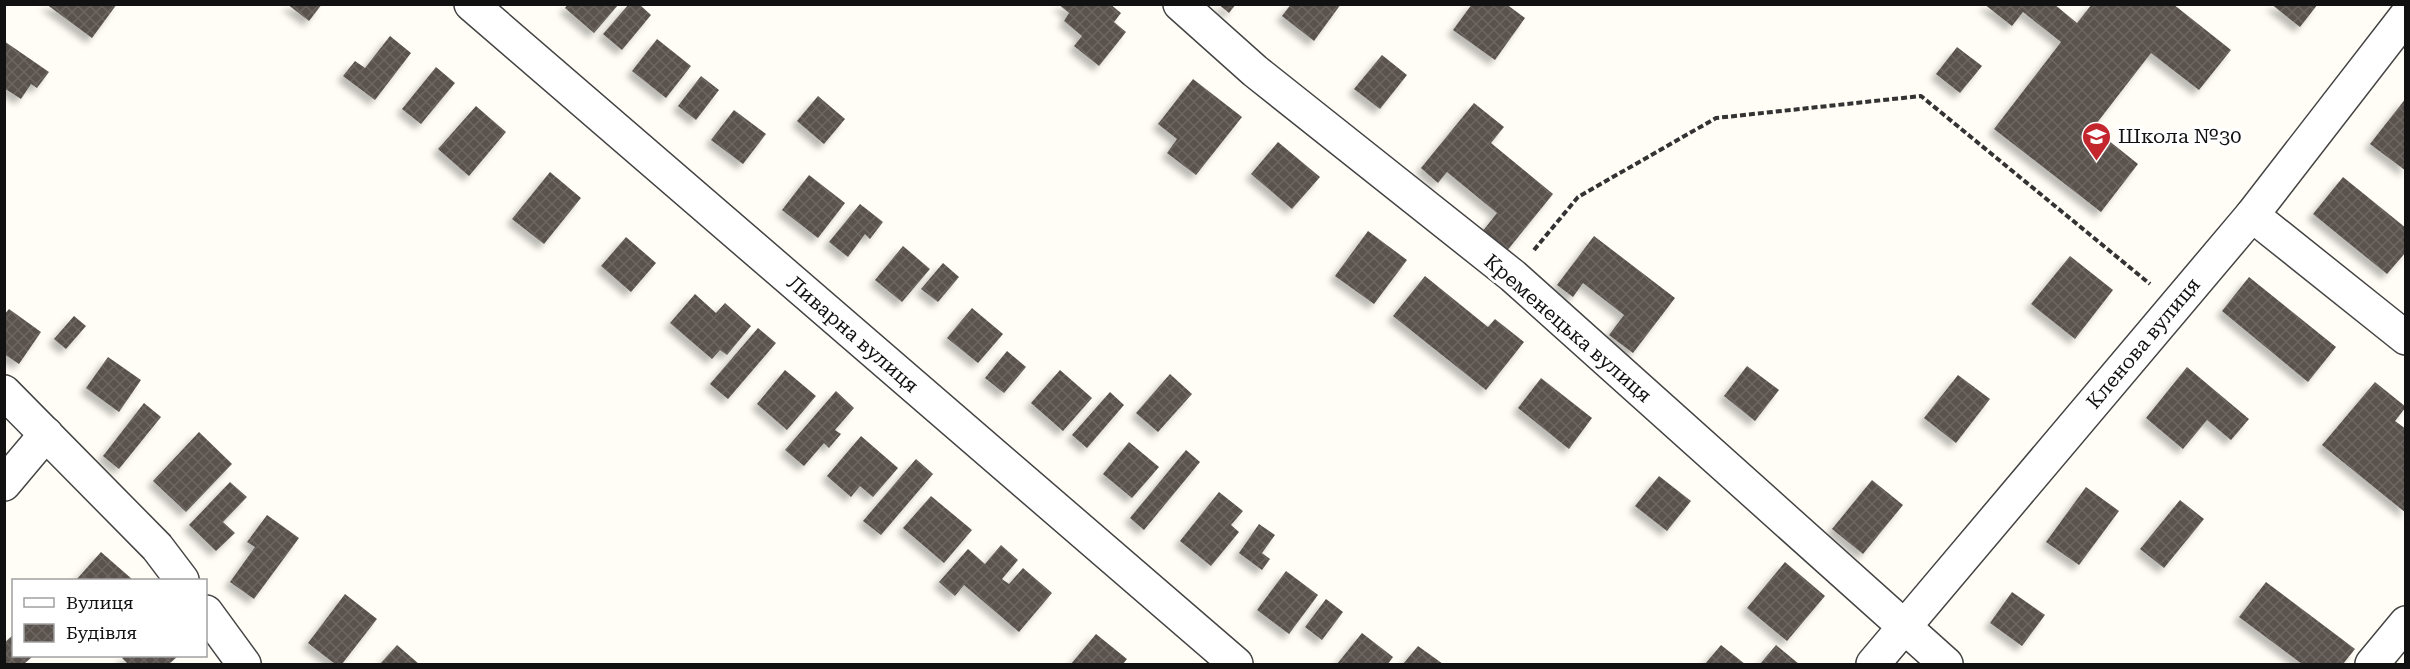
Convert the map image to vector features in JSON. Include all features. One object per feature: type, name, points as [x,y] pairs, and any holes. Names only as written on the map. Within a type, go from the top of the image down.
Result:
[{"type":"street","name":"Ливарна вулиця","points":[[471,4],[1236,664]]},
{"type":"street","name":"Кременецька вулиця","points":[[1180,4],[1255,71],[1513,276],[1904,629],[1946,664]]},
{"type":"street","points":[[2391,4],[2405,16]]},
{"type":"street","name":"Кленова вулиця","points":[[1873,664],[2252,215],[2405,16]]},
{"type":"street","points":[[2252,215],[2406,338]]},
{"type":"street","points":[[4,392],[157,547],[181,579]]},
{"type":"street","points":[[4,484],[45,434]]},
{"type":"street","points":[[207,613],[244,664]]},
{"type":"street","points":[[2372,664],[2406,623]]},
{"type":"path","points":[[1513,276],[1578,197],[1716,118],[1921,96],[2175,305]]},
{"type":"building","points":[[46,4],[117,4],[92,38]]},
{"type":"building","points":[[287,4],[322,4],[309,21]]},
{"type":"building","points":[[568,4],[619,4],[594,33],[565,8]]},
{"type":"building","points":[[629,4],[639,4],[651,15],[622,50],[603,34]]},
{"type":"building","points":[[1058,4],[1110,4],[1121,13],[1114,22],[1126,32],[1099,66],[1074,46],[1082,36],[1064,21],[1069,13]]},
{"type":"building","points":[[1218,4],[1236,4],[1229,13]]},
{"type":"building","points":[[1291,4],[1341,4],[1314,41],[1282,16]]},
{"type":"building","points":[[1472,4],[1506,4],[1525,18],[1495,60],[1453,30]]},
{"type":"building","points":[[1984,4],[2054,4],[2077,23],[2092,4],[2173,4],[2231,50],[2199,90],[2151,53],[2093,128],[2138,164],[2101,212],[1994,129],[2061,42],[2023,12],[2012,26]]},
{"type":"building","points":[[2271,4],[2318,4],[2300,27]]},
{"type":"building","points":[[390,36],[411,53],[375,100],[343,76],[355,61],[365,68]]},
{"type":"building","points":[[657,39],[691,66],[666,98],[632,71]]},
{"type":"building","points":[[4,41],[49,72],[37,88],[31,84],[21,99],[4,88]]},
{"type":"building","points":[[1957,47],[1982,66],[1960,93],[1936,74]]},
{"type":"building","points":[[1382,55],[1407,75],[1380,109],[1354,89]]},
{"type":"building","points":[[436,67],[455,83],[421,124],[402,109]]},
{"type":"building","points":[[701,76],[719,90],[696,120],[678,106]]},
{"type":"building","points":[[1193,79],[1242,117],[1196,175],[1167,153],[1177,139],[1158,124]]},
{"type":"building","points":[[818,96],[845,119],[824,144],[797,121]]},
{"type":"building","points":[[2406,98],[2406,171],[2370,144]]},
{"type":"building","points":[[1474,103],[1504,127],[1491,143],[1553,194],[1506,252],[1482,232],[1497,213],[1447,172],[1438,183],[1421,168]]},
{"type":"building","points":[[476,106],[506,132],[469,176],[438,149]]},
{"type":"building","points":[[734,110],[766,134],[743,164],[711,140]]},
{"type":"building","points":[[1278,142],[1320,177],[1292,209],[1251,174]]},
{"type":"building","points":[[550,172],[581,198],[544,244],[512,219]]},
{"type":"building","points":[[809,175],[845,203],[818,238],[782,210]]},
{"type":"building","points":[[2343,177],[2406,228],[2406,252],[2387,274],[2313,214]]},
{"type":"building","points":[[860,204],[883,222],[870,239],[865,234],[848,257],[829,242]]},
{"type":"building","points":[[1368,231],[1407,260],[1374,304],[1335,276]]},
{"type":"building","points":[[1594,236],[1675,298],[1633,353],[1609,335],[1624,315],[1583,283],[1573,297],[1557,285]]},
{"type":"building","points":[[626,237],[656,263],[631,292],[601,266]]},
{"type":"building","points":[[903,246],[930,269],[902,302],[875,280]]},
{"type":"building","points":[[2070,256],[2113,290],[2075,339],[2031,304]]},
{"type":"building","points":[[943,263],[959,277],[938,302],[921,289]]},
{"type":"building","points":[[1425,276],[1488,327],[1495,319],[1524,342],[1486,390],[1393,316]]},
{"type":"building","points":[[2249,277],[2336,347],[2308,382],[2222,311]]},
{"type":"building","points":[[695,294],[716,313],[725,303],[751,326],[727,355],[720,350],[712,359],[670,323]]},
{"type":"building","points":[[972,308],[1003,334],[978,363],[947,338]]},
{"type":"building","points":[[9,309],[41,332],[19,364],[4,354],[4,315]]},
{"type":"building","points":[[74,316],[86,326],[66,349],[54,339]]},
{"type":"building","points":[[758,328],[776,343],[728,399],[710,384]]},
{"type":"building","points":[[1007,351],[1026,367],[1004,393],[985,378]]},
{"type":"building","points":[[108,357],[141,380],[119,412],[86,388]]},
{"type":"building","points":[[1747,366],[1779,390],[1755,421],[1724,396]]},
{"type":"building","points":[[2187,367],[2249,419],[2231,440],[2207,420],[2183,449],[2146,418]]},
{"type":"building","points":[[785,370],[816,396],[787,430],[757,404]]},
{"type":"building","points":[[1060,370],[1092,398],[1063,431],[1031,403]]},
{"type":"building","points":[[1170,374],[1192,394],[1158,432],[1136,413]]},
{"type":"building","points":[[1958,375],[1990,399],[1956,443],[1924,418]]},
{"type":"building","points":[[1541,378],[1592,418],[1569,449],[1518,408]]},
{"type":"building","points":[[2375,382],[2406,407],[2395,421],[2406,429],[2406,513],[2322,445]]},
{"type":"building","points":[[836,391],[854,408],[835,430],[841,434],[829,448],[824,443],[804,466],[785,450]]},
{"type":"building","points":[[1110,392],[1124,405],[1087,448],[1072,435]]},
{"type":"building","points":[[144,403],[161,417],[119,469],[103,456]]},
{"type":"building","points":[[199,432],[232,464],[186,512],[153,481]]},
{"type":"building","points":[[861,436],[898,468],[873,497],[860,486],[851,497],[827,476]]},
{"type":"building","points":[[1129,442],[1159,467],[1132,498],[1103,474]]},
{"type":"building","points":[[1186,450],[1200,462],[1144,530],[1130,518]]},
{"type":"building","points":[[916,459],[933,474],[881,535],[863,521]]},
{"type":"building","points":[[1659,476],[1691,501],[1667,531],[1635,506]]},
{"type":"building","points":[[1872,480],[1903,505],[1863,554],[1832,529]]},
{"type":"building","points":[[230,482],[247,497],[223,522],[235,533],[216,551],[189,525]]},
{"type":"building","points":[[2086,487],[2119,511],[2079,565],[2046,542]]},
{"type":"building","points":[[1219,492],[1243,511],[1231,525],[1239,532],[1211,566],[1180,541]]},
{"type":"building","points":[[931,496],[972,530],[944,563],[903,528]]},
{"type":"building","points":[[2180,500],[2204,519],[2164,568],[2140,549]]},
{"type":"building","points":[[267,515],[299,538],[254,599],[230,582],[255,547],[247,542]]},
{"type":"building","points":[[1259,524],[1275,535],[1262,553],[1270,559],[1262,570],[1239,553]]},
{"type":"building","points":[[1001,545],[1018,560],[1002,579],[1009,584],[1023,568],[1052,593],[1019,632],[964,585],[955,596],[939,582],[968,549],[985,564]]},
{"type":"building","points":[[101,552],[132,579],[77,579]]},
{"type":"building","points":[[1785,562],[1825,596],[1787,641],[1747,608]]},
{"type":"building","points":[[1286,571],[1318,595],[1289,634],[1257,610]]},
{"type":"building","points":[[2266,582],[2355,649],[2343,664],[2302,664],[2239,617]]},
{"type":"building","points":[[2012,592],[2045,615],[2022,646],[1990,623]]},
{"type":"building","points":[[345,594],[377,619],[342,664],[335,664],[308,643]]},
{"type":"building","points":[[1326,599],[1343,612],[1322,640],[1305,627]]},
{"type":"building","points":[[1362,633],[1393,657],[1388,664],[1337,664]]},
{"type":"building","points":[[1096,634],[1127,659],[1123,664],[1071,664]]},
{"type":"building","points":[[12,636],[12,657],[32,657],[24,664],[4,664],[4,643]]},
{"type":"building","points":[[397,645],[419,664],[380,664]]},
{"type":"building","points":[[1721,645],[1745,664],[1705,664]]},
{"type":"building","points":[[1776,645],[1799,664],[1760,664]]},
{"type":"building","points":[[1418,646],[1443,664],[1403,664]]},
{"type":"building","points":[[177,657],[169,664],[128,664],[122,658]]},
{"type":"place","name":"Школа №30","points":[[2097,162]]}]
